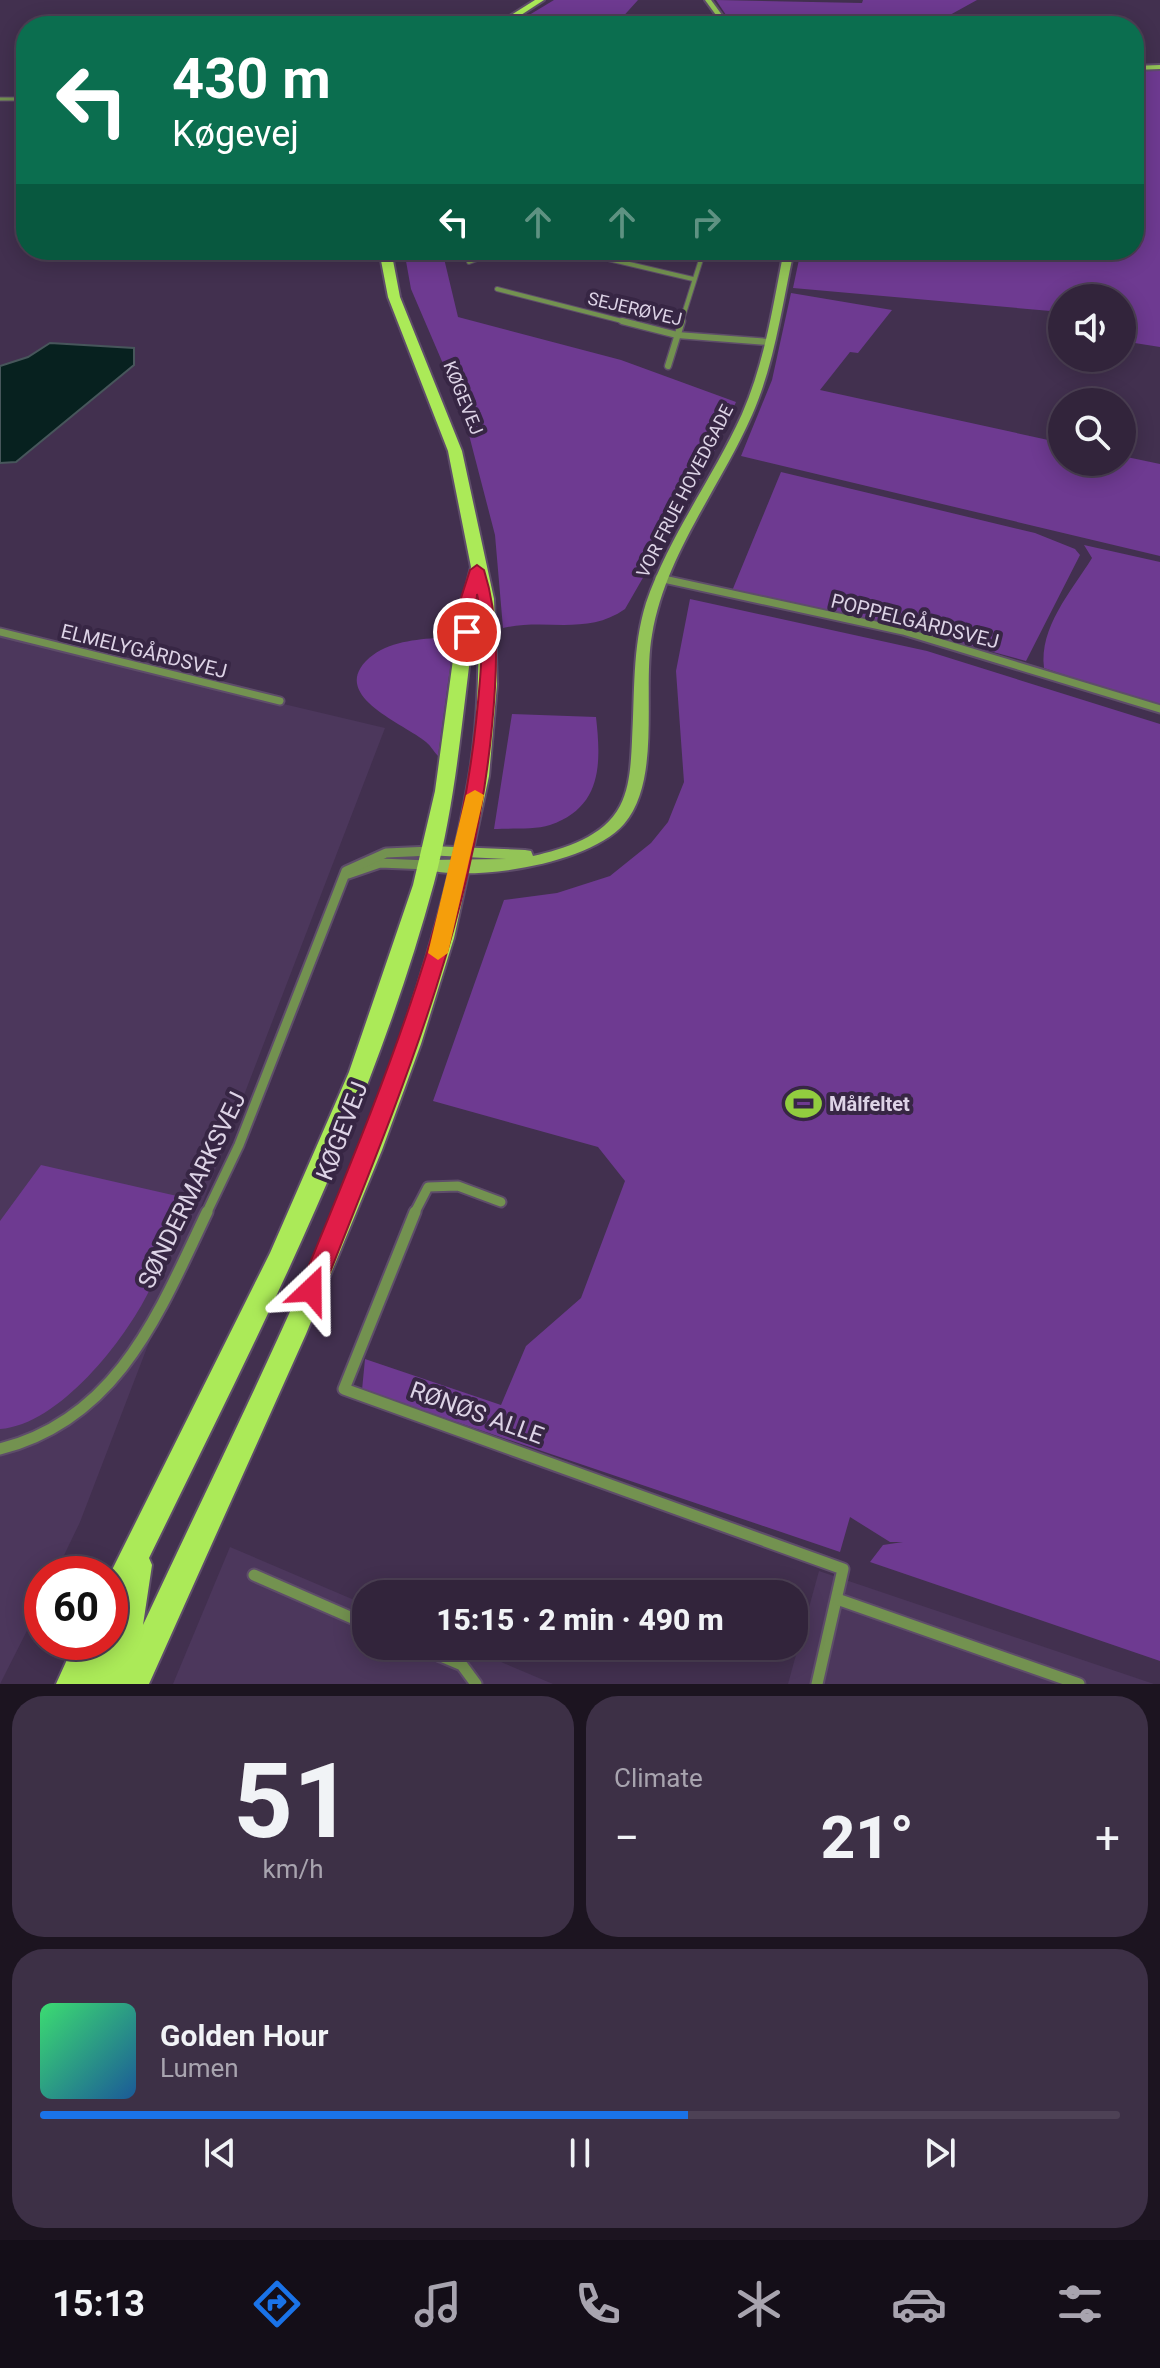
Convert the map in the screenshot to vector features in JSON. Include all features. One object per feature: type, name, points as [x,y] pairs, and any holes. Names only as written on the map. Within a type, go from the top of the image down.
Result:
[{"type":"main road","points":[[514,16],[540,0]]},
{"type":"main road","name":"KØGEVEJ","points":[[132,1684],[292,1334],[370,1150],[410,1044],[462,861],[479,776],[488,684],[486,599],[477,570],[455,451],[394,297],[387,260]]},
{"type":"main road","name":"KØGEVEJ","points":[[128,1569],[284,1253],[375,1036],[430,858],[456,722],[469,598],[477,570]]},
{"type":"main road","points":[[100,1684],[127,1625],[140,1545]]},
{"type":"main road","points":[[72,1684],[83,1660]]},
{"type":"street","points":[[469,262],[474,260]]},
{"type":"street","points":[[612,260],[693,279]]},
{"type":"street","points":[[668,366],[700,260]]},
{"type":"street","name":"VOR FRUE HOVEDGADE","points":[[430,858],[504,866],[555,854],[605,832],[618,821],[632,799],[637,782],[639,667],[659,578],[746,417],[761,379],[787,260]]},
{"type":"street","name":"SEJERØVEJ","points":[[497,289],[677,335],[769,342]]},
{"type":"street","name":"POPPELGÅRDSVEJ","points":[[659,578],[903,631],[1160,709]]},
{"type":"street","name":"ELMELYGÅRDSVEJ","points":[[0,632],[280,701]]},
{"type":"street","points":[[339,883],[346,871],[374,855],[405,849],[430,858]]},
{"type":"street","points":[[339,883],[350,872],[380,863],[430,858]]},
{"type":"street","name":"SØNDERMARKSVEJ","points":[[0,1449],[32,1441],[63,1425],[93,1403],[127,1364],[190,1248],[239,1145],[290,1021],[339,883]]},
{"type":"street","name":"RØNØS ALLE","points":[[501,1202],[458,1186],[438,1184],[428,1187],[422,1195],[344,1389],[843,1569],[817,1684]]},
{"type":"street","points":[[254,1575],[352,1618]]},
{"type":"street","points":[[837,1599],[1079,1684]]},
{"type":"street","points":[[450,1660],[462,1665],[476,1684]]},
{"type":"shaded area","points":[[554,0],[638,0],[624,16],[528,16]]},
{"type":"shaded area","points":[[716,0],[862,3],[863,0],[977,0],[948,16],[726,15]]},
{"type":"shaded area","points":[[1144,69],[1160,69],[1160,347],[1136,343],[1136,284],[1048,284],[1048,311],[793,288],[799,260],[1144,260]]},
{"type":"shaded area","points":[[406,260],[444,260],[458,317],[621,360],[736,402],[709,463],[625,609],[596,622],[503,628],[495,535],[462,408],[411,289]]},
{"type":"shaded area","points":[[791,293],[892,310],[858,353],[850,352],[820,390],[1048,440],[1048,476],[1136,476],[1136,459],[1160,464],[1160,556],[741,456],[772,380]]},
{"type":"shaded area","points":[[50,343],[134,348],[134,365],[16,462],[0,463],[0,366],[28,357]]},
{"type":"shaded area","points":[[781,472],[1035,533],[1075,549],[1080,555],[1026,661],[905,628],[732,591]]},
{"type":"shaded area","points":[[1084,545],[1160,562],[1160,707],[1044,668],[1046,638],[1051,624],[1092,558]]},
{"type":"shaded area","name":"Målfeltet","points":[[690,599],[927,651],[1160,724],[1160,1661],[870,1562],[883,1545],[903,1542],[890,1542],[850,1517],[840,1552],[362,1390],[365,1359],[501,1405],[526,1346],[581,1298],[625,1181],[598,1147],[433,1101],[504,900],[557,893],[610,876],[651,843],[668,822],[684,782],[676,671]]},
{"type":"shaded area","points":[[0,637],[385,728],[80,1522],[64,1556],[24,1556],[24,1637],[0,1684]]},
{"type":"shaded area","points":[[435,638],[454,639],[438,756],[426,742],[375,708],[364,698],[358,686],[358,674],[366,661],[381,650]]},
{"type":"shaded area","points":[[512,714],[596,717],[598,766],[595,781],[580,807],[550,825],[494,829]]},
{"type":"shaded area","points":[[41,1165],[177,1196],[154,1280],[124,1333],[88,1377],[67,1396],[45,1413],[22,1424],[0,1429],[0,1221]]},
{"type":"shaded area","points":[[230,1547],[352,1599],[352,1660],[496,1660],[553,1684],[173,1684]]},
{"type":"shaded area","points":[[819,1571],[1154,1684],[788,1684],[795,1660],[808,1660],[808,1611]]},
{"type":"slow traffic","points":[[438,953],[475,795]]},
{"type":"place","name":"Målfeltet","points":[[803,1104]]},
{"type":"route","points":[[311,1290],[370,1150],[410,1044],[443,938],[467,837],[479,776],[488,684],[486,599],[477,570],[469,598],[467,632]]}]
